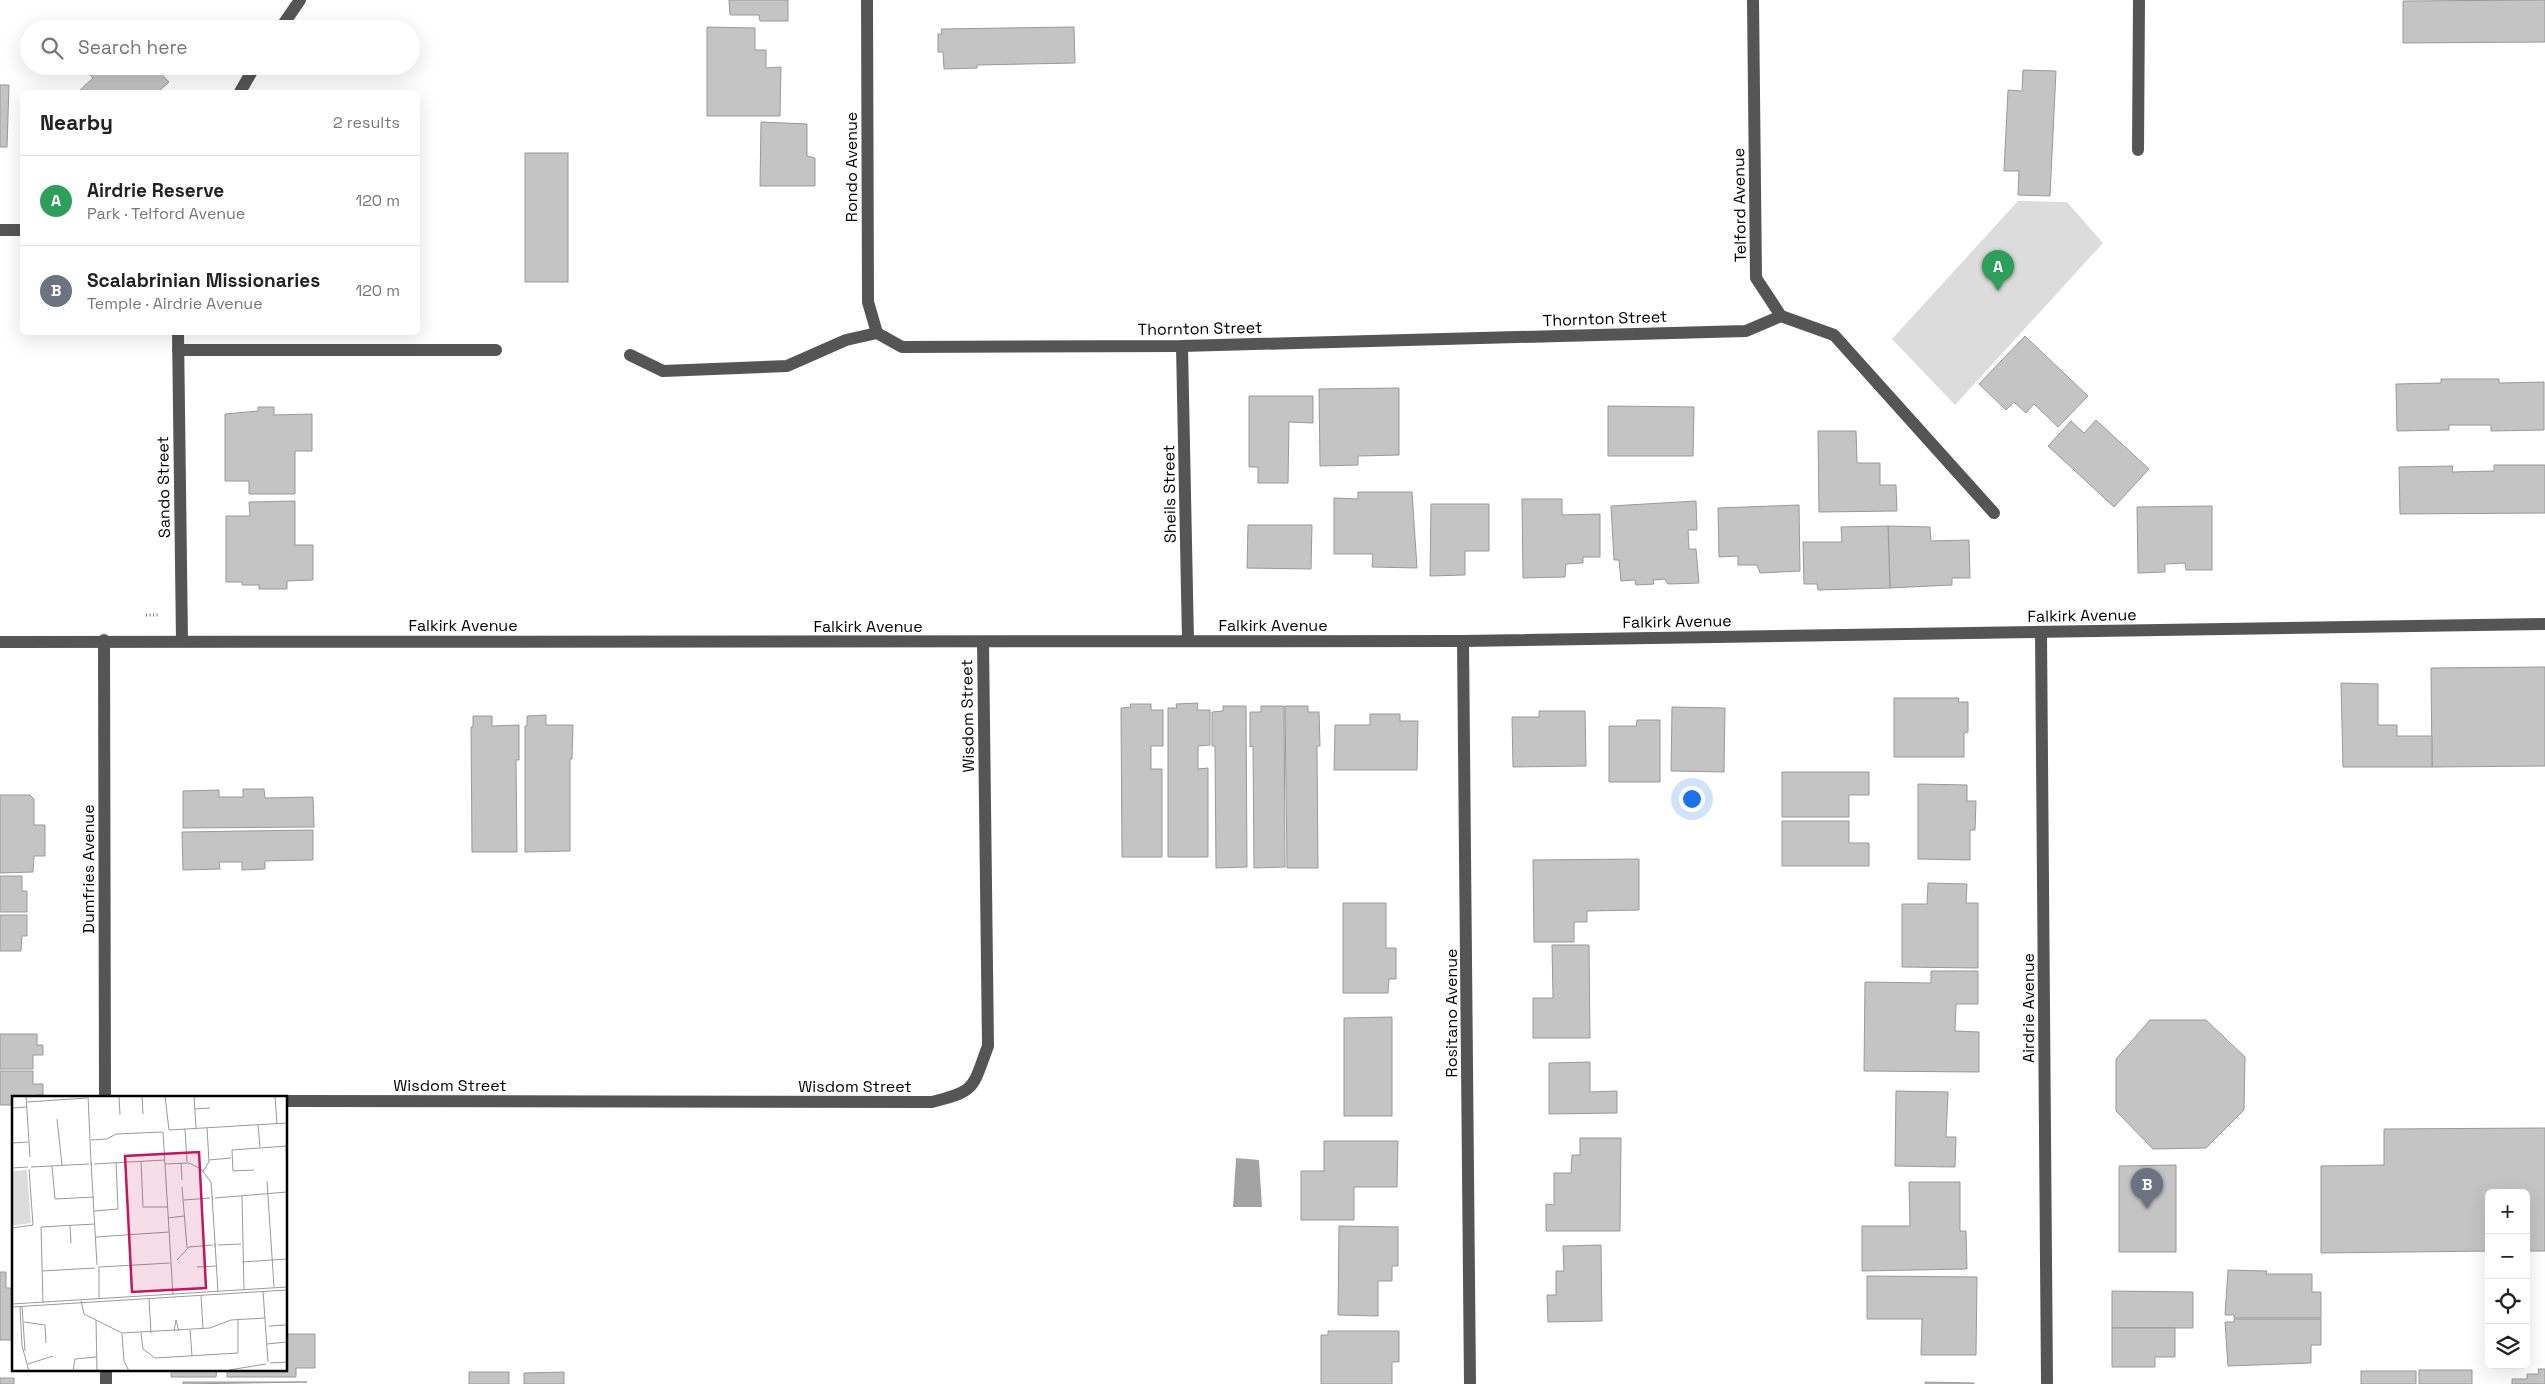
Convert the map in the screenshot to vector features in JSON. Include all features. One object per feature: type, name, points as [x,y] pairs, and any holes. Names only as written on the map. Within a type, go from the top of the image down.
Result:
[{"type":"street","points":[[286,20],[300,0]]},
{"type":"street","name":"Rondo Avenue","points":[[867,0],[868,302],[877,332]]},
{"type":"street","name":"Telford Avenue","points":[[1753,0],[1756,278],[1781,316]]},
{"type":"street","points":[[2138,150],[2139,0]]},
{"type":"street","points":[[241,90],[250,75]]},
{"type":"street","points":[[0,230],[20,230]]},
{"type":"street","points":[[1781,316],[1834,335],[1994,513]]},
{"type":"street","name":"Thornton Street","points":[[877,332],[902,347],[1182,346],[1746,331],[1781,316]]},
{"type":"street","points":[[630,355],[663,371],[786,366],[846,340],[877,332]]},
{"type":"street","name":"Sando Street","points":[[178,335],[182,641]]},
{"type":"street","name":"Sheils Street","points":[[1182,346],[1188,641]]},
{"type":"street","points":[[178,350],[496,350]]},
{"type":"street","name":"Falkirk Avenue","points":[[0,642],[104,640],[1463,641],[2545,624]]},
{"type":"street","name":"Airdrie Avenue","points":[[2041,632],[2047,1384]]},
{"type":"street","name":"Dumfries Avenue","points":[[104,640],[105,1096]]},
{"type":"street","name":"Rositano Avenue","points":[[1463,641],[1470,1384]]},
{"type":"street","name":"Wisdom Street","points":[[288,1101],[932,1102],[968,1092],[975,1080],[988,1046],[983,642]]},
{"type":"shaded area","points":[[2018,201],[2067,202],[2103,243],[1955,405],[1892,339]]},
{"type":"shaded area","points":[[1236,1158],[1259,1160],[1262,1207],[1233,1207]]},
{"type":"building","points":[[729,0],[788,0],[788,21],[760,21],[759,15],[730,15]]},
{"type":"building","points":[[2545,0],[2545,42],[2403,43],[2403,1]]},
{"type":"building","points":[[707,27],[755,28],[755,50],[766,50],[766,68],[781,67],[780,116],[707,116]]},
{"type":"building","points":[[1074,27],[1075,63],[977,65],[977,68],[944,69],[943,52],[938,52],[938,34],[942,34],[941,29]]},
{"type":"building","points":[[2023,70],[2056,71],[2050,196],[2018,195],[2019,171],[2004,171],[2008,90],[2022,91]]},
{"type":"building","points":[[90,75],[162,75],[169,82],[160,90],[80,90],[93,78]]},
{"type":"building","points":[[0,85],[9,85],[7,147],[0,147]]},
{"type":"building","points":[[761,122],[807,124],[807,156],[815,158],[815,186],[760,186]]},
{"type":"building","points":[[525,153],[568,153],[568,282],[525,282]]},
{"type":"building","points":[[2025,336],[2088,396],[2058,427],[2034,404],[2026,413],[2014,402],[2006,410],[1979,384]]},
{"type":"building","points":[[2441,379],[2499,379],[2499,383],[2544,382],[2544,430],[2491,431],[2491,425],[2449,425],[2449,430],[2397,431],[2396,384],[2441,383]]},
{"type":"building","points":[[1399,388],[1399,455],[1358,456],[1358,465],[1320,466],[1319,389]]},
{"type":"building","points":[[1249,396],[1313,396],[1313,423],[1289,422],[1288,483],[1258,483],[1258,467],[1249,467]]},
{"type":"building","points":[[1608,406],[1694,407],[1693,456],[1608,456]]},
{"type":"building","points":[[258,407],[274,407],[274,415],[312,414],[312,451],[295,451],[295,494],[249,494],[249,481],[225,481],[225,414],[258,411]]},
{"type":"building","points":[[2096,420],[2149,469],[2114,507],[2048,446],[2071,421],[2084,433]]},
{"type":"building","points":[[1818,431],[1856,431],[1857,463],[1880,463],[1880,485],[1896,485],[1897,511],[1819,512]]},
{"type":"building","points":[[2494,465],[2545,465],[2545,513],[2400,514],[2399,467],[2453,466],[2452,472],[2494,471]]},
{"type":"building","points":[[1358,492],[1412,492],[1417,568],[1372,567],[1373,554],[1334,554],[1334,498],[1358,499]]},
{"type":"building","points":[[1522,499],[1562,499],[1562,515],[1600,514],[1600,557],[1583,557],[1583,563],[1566,564],[1565,577],[1523,578]]},
{"type":"building","points":[[295,501],[295,545],[313,545],[313,580],[287,581],[287,589],[259,589],[259,585],[242,585],[242,582],[226,582],[226,516],[250,516],[249,502]]},
{"type":"building","points":[[1696,501],[1697,530],[1688,530],[1689,549],[1696,549],[1699,583],[1668,584],[1665,579],[1653,580],[1654,584],[1636,585],[1635,580],[1621,581],[1619,560],[1614,560],[1611,506]]},
{"type":"building","points":[[1431,504],[1489,504],[1489,551],[1465,551],[1465,575],[1430,576]]},
{"type":"building","points":[[1799,505],[1800,571],[1760,573],[1757,565],[1738,565],[1738,556],[1719,557],[1718,508]]},
{"type":"building","points":[[2212,506],[2212,570],[2186,570],[2185,563],[2165,564],[2165,572],[2138,573],[2137,507]]},
{"type":"building","points":[[1248,525],[1312,525],[1311,569],[1247,568]]},
{"type":"building","points":[[1888,526],[1930,527],[1931,541],[1969,540],[1970,578],[1952,578],[1952,585],[1890,588]]},
{"type":"building","points":[[1888,526],[1890,588],[1818,590],[1817,584],[1804,584],[1803,542],[1842,542],[1841,527]]},
{"type":"building","points":[[2545,667],[2545,766],[2432,767],[2431,668]]},
{"type":"building","points":[[2341,683],[2378,684],[2378,725],[2397,725],[2397,736],[2432,736],[2432,767],[2343,767]]},
{"type":"building","points":[[1894,698],[1959,698],[1958,702],[1968,702],[1968,732],[1964,733],[1964,757],[1894,757]]},
{"type":"building","points":[[1198,703],[1197,710],[1210,710],[1210,745],[1198,746],[1198,769],[1208,768],[1208,857],[1168,857],[1168,708],[1177,708],[1176,704]]},
{"type":"building","points":[[1130,704],[1151,704],[1151,710],[1163,710],[1163,746],[1151,746],[1151,769],[1162,769],[1162,857],[1122,857],[1121,708],[1131,707]]},
{"type":"building","points":[[1223,706],[1246,706],[1247,867],[1216,868],[1215,746],[1212,746],[1212,712],[1223,711]]},
{"type":"building","points":[[1261,706],[1284,706],[1285,867],[1254,868],[1253,746],[1250,747],[1250,712],[1261,712]]},
{"type":"building","points":[[1285,706],[1308,706],[1308,712],[1319,712],[1320,746],[1317,746],[1318,868],[1287,868]]},
{"type":"building","points":[[1672,707],[1725,708],[1724,772],[1671,771]]},
{"type":"building","points":[[1539,711],[1585,711],[1586,766],[1513,767],[1512,717],[1539,717]]},
{"type":"building","points":[[1370,714],[1400,714],[1400,721],[1418,721],[1417,770],[1334,770],[1335,725],[1370,725]]},
{"type":"building","points":[[546,715],[546,725],[573,725],[572,759],[570,759],[570,851],[525,852],[525,726],[527,726],[527,716]]},
{"type":"building","points":[[473,716],[492,716],[492,726],[519,725],[519,760],[516,760],[517,852],[472,852],[471,727],[473,727]]},
{"type":"building","points":[[1637,720],[1660,720],[1660,782],[1609,782],[1609,726],[1636,726]]},
{"type":"building","points":[[1782,772],[1869,772],[1869,795],[1849,795],[1849,817],[1782,817]]},
{"type":"building","points":[[1918,784],[1967,785],[1967,801],[1976,801],[1975,830],[1970,830],[1970,860],[1918,859]]},
{"type":"building","points":[[243,789],[264,789],[265,798],[313,797],[314,827],[183,828],[183,791],[219,790],[219,797],[243,797]]},
{"type":"building","points":[[0,795],[30,795],[34,799],[34,825],[45,825],[45,856],[34,856],[33,872],[0,873]]},
{"type":"building","points":[[1782,821],[1849,821],[1849,843],[1869,843],[1869,866],[1782,866]]},
{"type":"building","points":[[313,830],[313,860],[265,861],[265,869],[242,870],[242,862],[219,862],[220,869],[183,870],[182,832]]},
{"type":"building","points":[[1639,859],[1639,910],[1587,911],[1587,922],[1574,922],[1574,942],[1534,942],[1533,860]]},
{"type":"building","points":[[0,876],[22,876],[22,891],[27,891],[27,912],[0,912]]},
{"type":"building","points":[[1928,883],[1967,884],[1966,903],[1978,903],[1978,968],[1902,967],[1902,904],[1927,904]]},
{"type":"building","points":[[1343,903],[1386,903],[1386,948],[1396,948],[1396,979],[1389,979],[1388,993],[1343,993]]},
{"type":"building","points":[[0,915],[27,915],[27,936],[22,936],[21,951],[0,951]]},
{"type":"building","points":[[1552,945],[1589,945],[1590,1038],[1533,1038],[1533,998],[1553,998]]},
{"type":"building","points":[[1931,971],[1978,971],[1978,1004],[1956,1004],[1955,1031],[1979,1032],[1979,1072],[1864,1071],[1865,982],[1931,983]]},
{"type":"building","points":[[1392,1017],[1392,1116],[1344,1116],[1344,1018]]},
{"type":"building","points":[[2150,1020],[2206,1020],[2245,1057],[2244,1110],[2206,1148],[2153,1149],[2116,1111],[2116,1059]]},
{"type":"building","points":[[0,1034],[37,1034],[37,1045],[43,1045],[43,1055],[33,1055],[33,1069],[0,1069]]},
{"type":"building","points":[[1590,1062],[1590,1092],[1617,1091],[1617,1113],[1549,1114],[1549,1063]]},
{"type":"building","points":[[0,1071],[33,1071],[33,1084],[43,1084],[43,1095],[12,1096],[12,1105],[0,1105]]},
{"type":"building","points":[[1896,1091],[1948,1092],[1946,1137],[1956,1137],[1955,1167],[1895,1166]]},
{"type":"building","points":[[2545,1128],[2545,1251],[2530,1251],[2530,1189],[2485,1189],[2485,1251],[2321,1253],[2321,1166],[2384,1165],[2384,1129]]},
{"type":"building","points":[[1580,1138],[1621,1138],[1620,1231],[1546,1231],[1546,1204],[1554,1205],[1554,1173],[1571,1173],[1572,1155],[1580,1155]]},
{"type":"building","points":[[1324,1141],[1398,1141],[1397,1187],[1354,1187],[1354,1220],[1301,1220],[1301,1171],[1324,1171]]},
{"type":"building","points":[[2176,1165],[2176,1252],[2119,1252],[2119,1166]]},
{"type":"building","points":[[1909,1182],[1960,1182],[1960,1231],[1966,1231],[1967,1269],[1862,1271],[1862,1226],[1910,1226]]},
{"type":"building","points":[[1339,1226],[1398,1227],[1398,1266],[1392,1266],[1392,1281],[1378,1281],[1378,1316],[1338,1315]]},
{"type":"building","points":[[1601,1245],[1602,1321],[1548,1322],[1547,1295],[1556,1295],[1556,1271],[1564,1271],[1563,1246]]},
{"type":"building","points":[[2228,1270],[2267,1271],[2266,1274],[2312,1274],[2312,1292],[2321,1292],[2321,1318],[2234,1318],[2234,1315],[2225,1315]]},
{"type":"building","points":[[0,1272],[6,1272],[6,1288],[12,1288],[12,1340],[0,1340]]},
{"type":"building","points":[[1867,1276],[1977,1277],[1976,1355],[1921,1355],[1922,1319],[1867,1319]]},
{"type":"building","points":[[2112,1291],[2193,1292],[2193,1328],[2112,1328]]},
{"type":"building","points":[[2234,1319],[2321,1319],[2321,1345],[2311,1345],[2311,1363],[2228,1366],[2225,1322],[2234,1322]]},
{"type":"building","points":[[2112,1328],[2175,1328],[2175,1357],[2155,1357],[2155,1367],[2112,1367]]},
{"type":"building","points":[[1328,1331],[1399,1331],[1399,1362],[1392,1362],[1392,1384],[1321,1384],[1321,1335],[1328,1335]]},
{"type":"building","points":[[288,1334],[315,1334],[315,1368],[296,1368],[296,1377],[227,1377],[227,1372],[288,1372]]},
{"type":"building","points":[[2538,1369],[2545,1369],[2545,1384],[2512,1384],[2512,1379],[2527,1379],[2527,1374],[2539,1374]]},
{"type":"building","points":[[2419,1370],[2472,1370],[2472,1384],[2419,1384]]},
{"type":"building","points":[[2361,1371],[2416,1371],[2416,1384],[2361,1384]]},
{"type":"building","points":[[171,1372],[217,1372],[216,1377],[171,1377]]},
{"type":"building","points":[[469,1372],[509,1372],[509,1384],[469,1384]]},
{"type":"building","points":[[564,1372],[564,1384],[524,1384],[524,1373]]},
{"type":"building","points":[[0,1378],[14,1378],[14,1384],[0,1384]]},
{"type":"building","points":[[183,1382],[307,1382],[183,1384]]},
{"type":"building","points":[[1925,1382],[1974,1383],[1974,1384],[1925,1384]]},
{"type":"place","name":"Airdrie Reserve","points":[[1998,291]]},
{"type":"place","name":"Scalabrinian Missionaries","points":[[2147,1209]]}]
